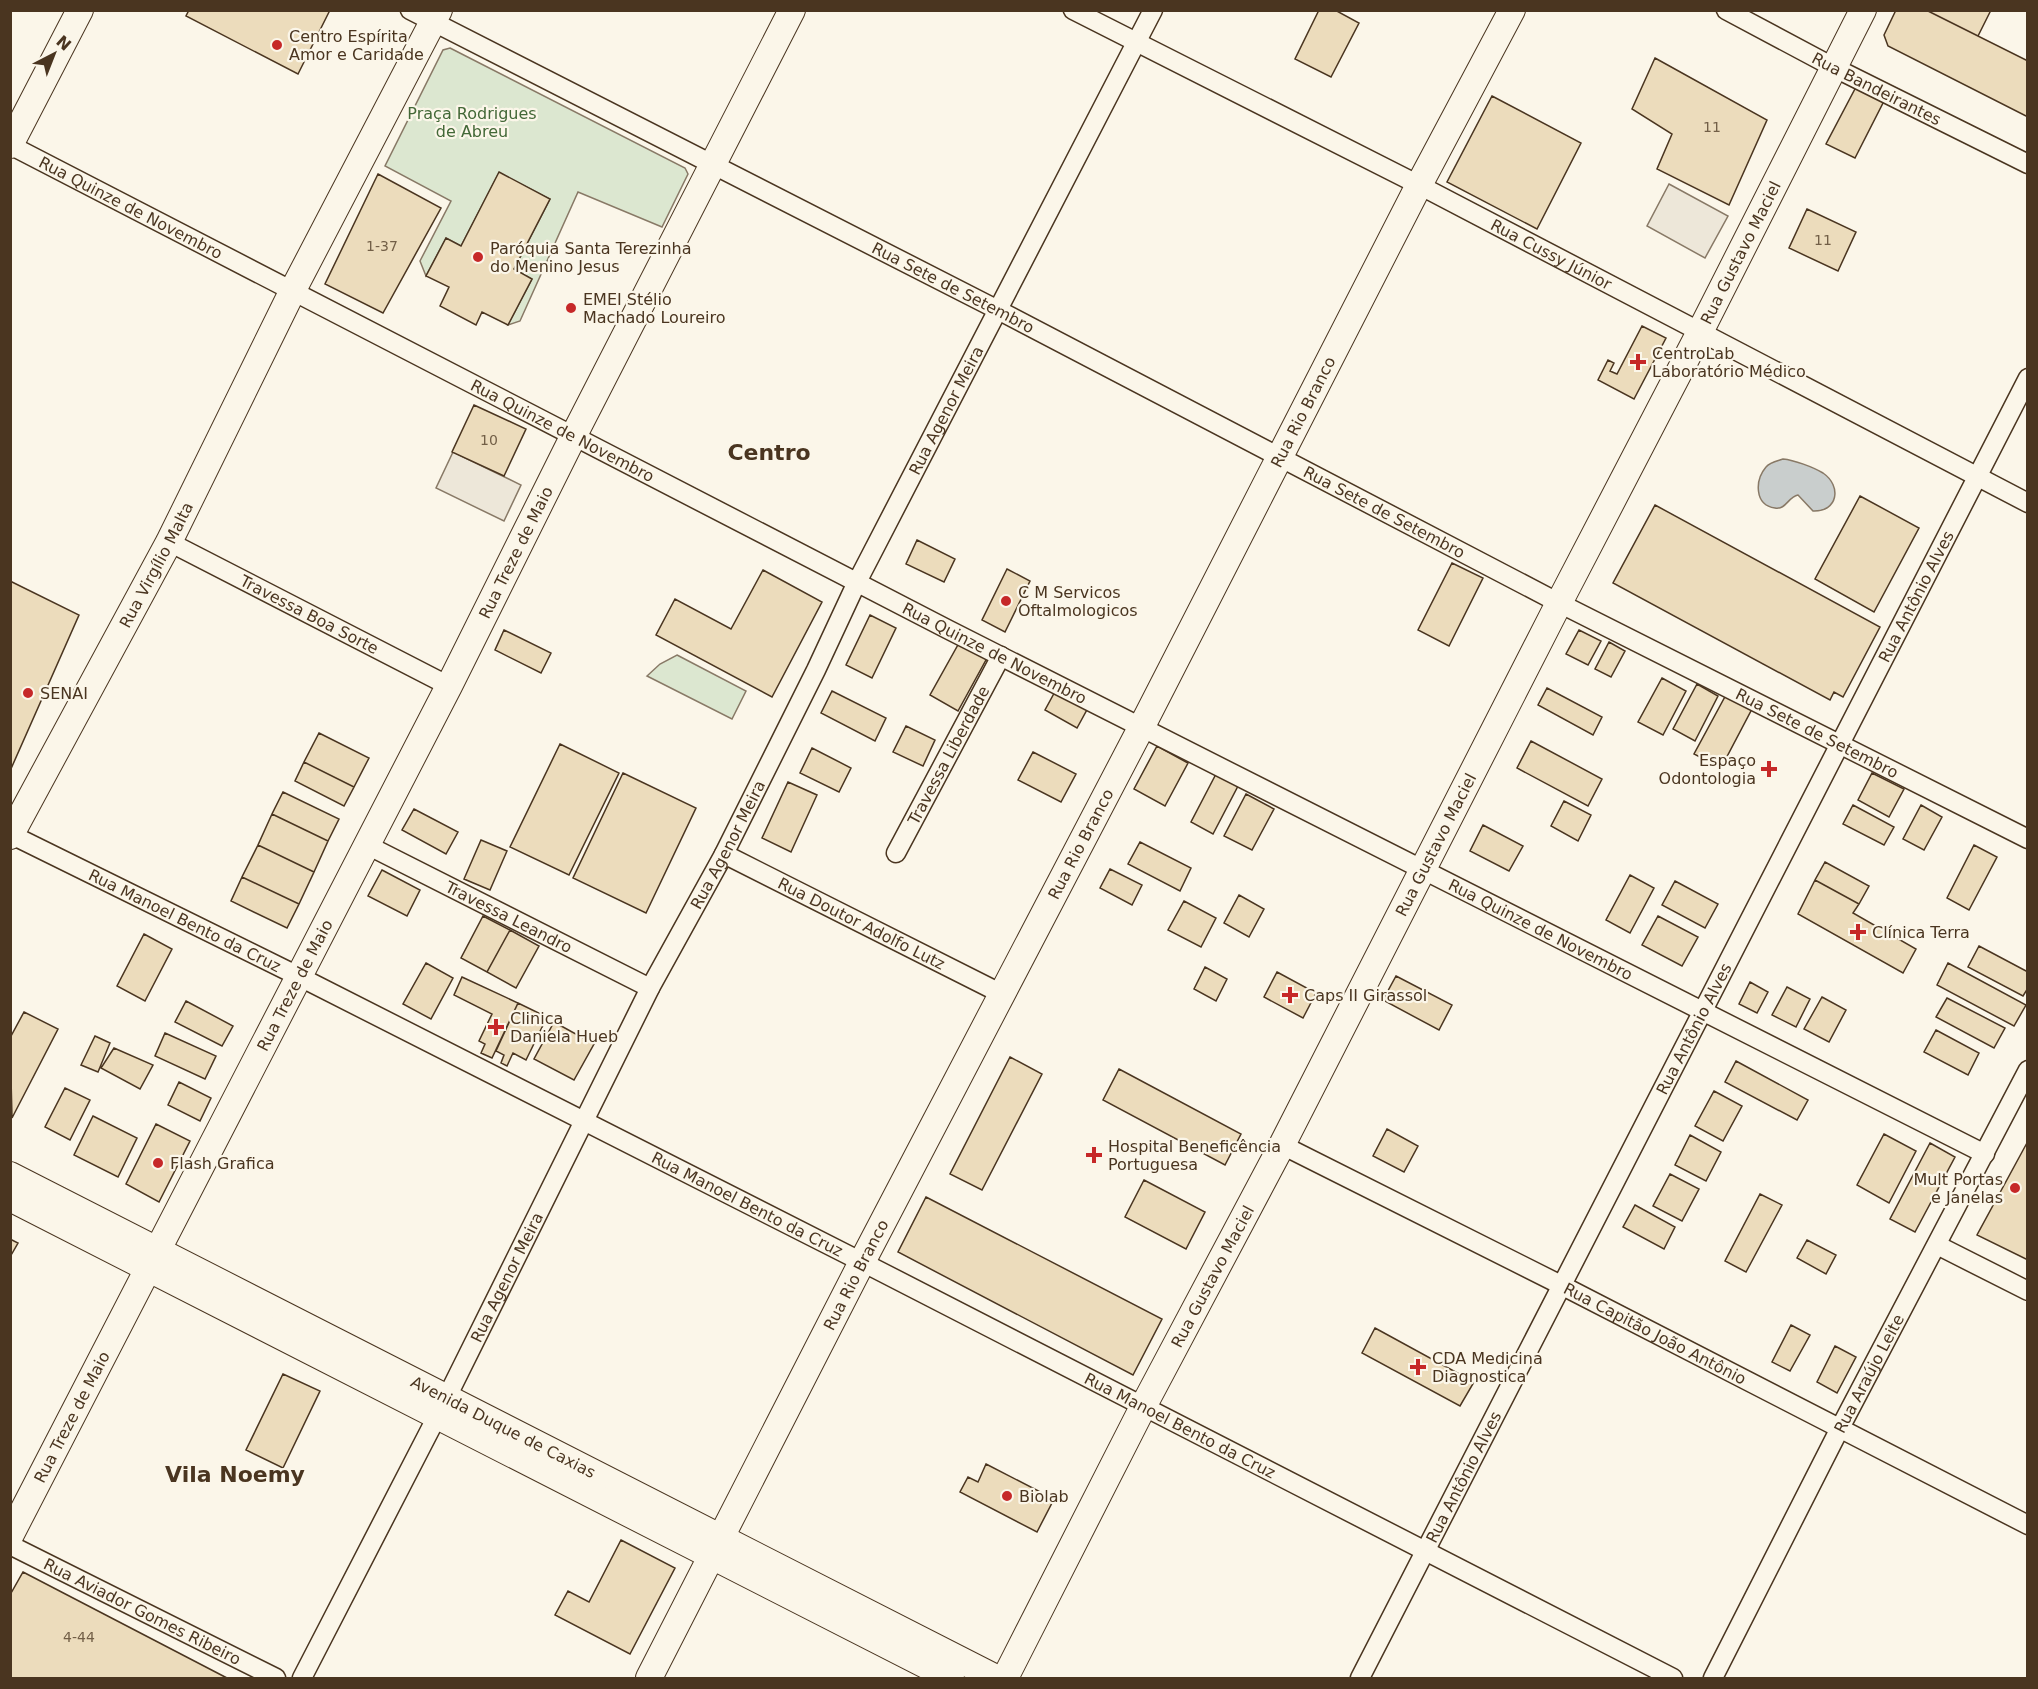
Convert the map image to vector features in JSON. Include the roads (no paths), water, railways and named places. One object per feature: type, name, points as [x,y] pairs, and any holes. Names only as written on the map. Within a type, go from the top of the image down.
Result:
[{"type":"street","points":[[10,145],[80,10]]},
{"type":"street","points":[[410,10],[436,16],[713,165]]},
{"type":"street","points":[[574,435],[792,10]]},
{"type":"street","name":"Rua Cussy Júnior","points":[[1073,10],[1419,185],[2028,503]]},
{"type":"street","name":"Rua Agenor Meira","points":[[302,1678],[442,1406],[651,988],[724,854],[816,670],[857,582],[1153,10]]},
{"type":"street","name":"Rua Rio Branco","points":[[649,1678],[862,1262],[1141,728],[1419,185],[1512,10]]},
{"type":"street","name":"Rua Bandeirantes","points":[[1726,10],[1833,67],[2028,164]]},
{"type":"street","name":"Rua Gustavo Maciel","points":[[1005,1678],[1144,1405],[1282,1145],[1863,10]]},
{"type":"street","points":[[293,290],[436,16]]},
{"type":"street","name":"Rua Quinze de Novembro","points":[[10,145],[1141,728],[1985,1154]]},
{"type":"street","name":"Rua Sete de Setembro","points":[[713,165],[998,310],[1559,603],[2028,839]]},
{"type":"street","name":"Rua Virgílio Malta","points":[[11,835],[169,542],[293,290]]},
{"type":"street","name":"Rua Antônio Alves","points":[[1360,1678],[2028,378]]},
{"type":"street","name":"Rua Treze de Maio","points":[[10,1536],[449,686],[574,435]]},
{"type":"street","name":"Travessa Boa Sorte","points":[[169,542],[449,686]]},
{"type":"street","name":"Travessa Liberdade","points":[[896,853],[1001,656]]},
{"type":"street","name":"Rua Manoel Bento da Cruz","points":[[11,835],[298,976],[1144,1405],[1673,1678]]},
{"type":"street","name":"Travessa Leandro","points":[[367,845],[651,988]]},
{"type":"street","name":"Rua Doutor Adolfo Lutz","points":[[724,854],[1002,994]]},
{"type":"street","name":"Rua Araújo Leite","points":[[1713,1678],[1840,1428],[2028,1070]]},
{"type":"street","name":"Rua Capitão João Antônio","points":[[1282,1145],[1562,1285],[2028,1524]]},
{"type":"street","name":"Avenida Duque de Caxias","points":[[10,1175],[154,1260]]},
{"type":"street","name":"Avenida Duque de Caxias","points":[[10,1198],[154,1260],[442,1406],[717,1548],[951,1678]]},
{"type":"street","points":[[1937,1245],[2028,1291]]},
{"type":"street","name":"Rua Aviador Gomes Ribeiro","points":[[10,1545],[276,1678]]},
{"type":"street","name":"Avenida Duque de Caxias","points":[[717,1548],[996,1678]]},
{"type":"place","name":"Centro Espírita Amor e Caridade","points":[[277,45]]},
{"type":"place","name":"Paróquia Santa Terezinha do Menino Jesus","points":[[478,257]]},
{"type":"place","name":"EMEI Stélio Machado Loureiro","points":[[571,308]]},
{"type":"place","name":"CentroLab Laboratório Médico","points":[[1638,362]]},
{"type":"place","name":"C M Servicos Oftalmologicos","points":[[1006,601]]},
{"type":"place","name":"SENAI","points":[[28,693]]},
{"type":"place","name":"Espaço Odontologia","points":[[1769,769]]},
{"type":"place","name":"Clínica Terra","points":[[1858,932]]},
{"type":"place","name":"Caps II Girassol","points":[[1290,995]]},
{"type":"place","name":"Clinica Daniela Hueb","points":[[496,1027]]},
{"type":"place","name":"Hospital Beneficência Portuguesa","points":[[1094,1155]]},
{"type":"place","name":"Flash Grafica","points":[[158,1163]]},
{"type":"place","name":"Mult Portas e Janelas","points":[[2015,1188]]},
{"type":"place","name":"CDA Medicina Diagnostica","points":[[1418,1367]]},
{"type":"place","name":"Biolab","points":[[1007,1496]]},
{"type":"district","name":"Centro","points":[[769,452]]},
{"type":"district","name":"Vila Noemy","points":[[235,1474]]},
{"type":"park label","name":"Praça Rodrigues de Abreu","points":[[472,122]]}]
